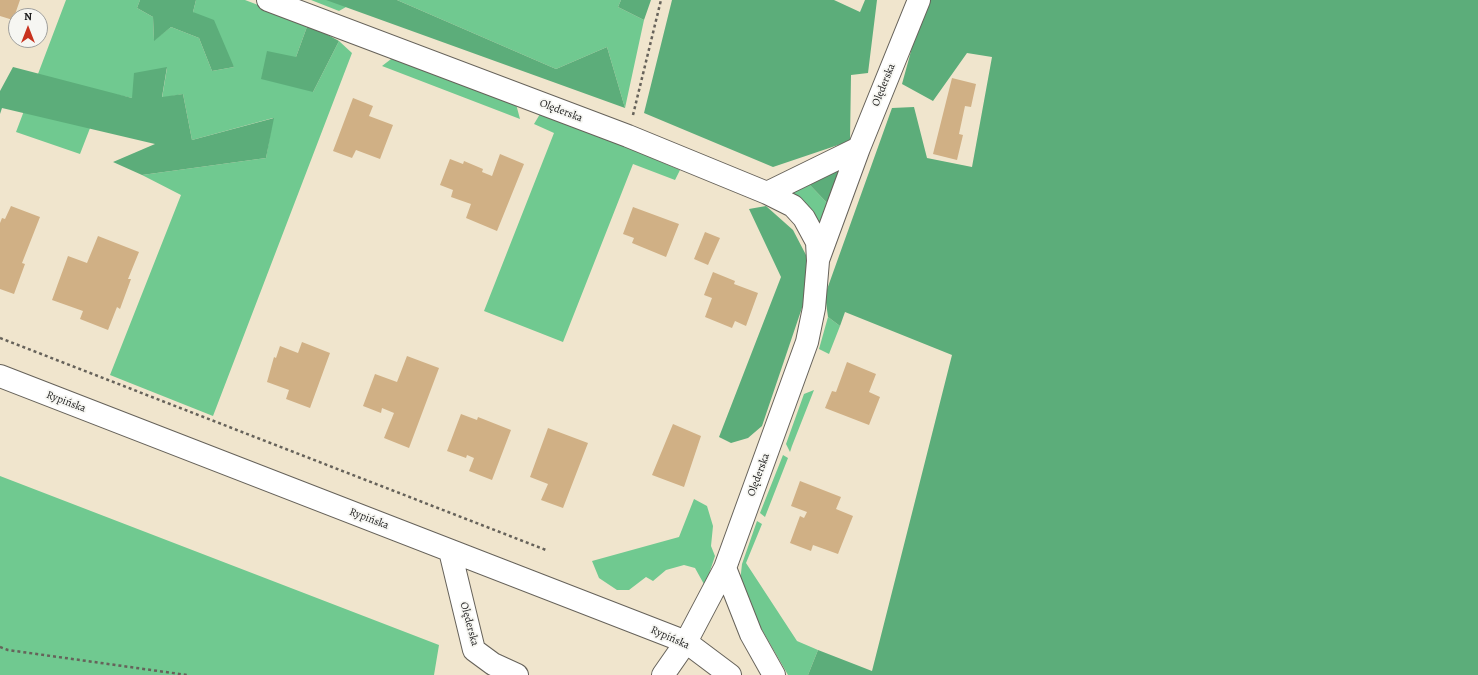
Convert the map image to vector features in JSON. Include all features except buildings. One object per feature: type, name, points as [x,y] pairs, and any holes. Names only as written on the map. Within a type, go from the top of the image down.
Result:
[{"type":"street","name":"Olęderska","points":[[268,0],[628,136],[767,192],[793,206],[804,218],[817,242],[818,261],[814,308],[807,342],[725,568],[686,642],[663,675]]},
{"type":"street","name":"Olęderska","points":[[818,261],[859,148],[918,0]]},
{"type":"street","points":[[767,192],[859,148]]},
{"type":"street","name":"Rypińska","points":[[0,376],[686,642],[730,675]]},
{"type":"street","name":"Olęderska","points":[[450,551],[474,650],[493,664],[517,675]]},
{"type":"street","points":[[725,568],[752,634],[774,675]]},
{"type":"path","points":[[628,136],[661,0]]},
{"type":"path","points":[[0,338],[546,550]]},
{"type":"path","points":[[0,647],[8,650],[187,675]]},
{"type":"green space","points":[[66,0],[140,0],[137,8],[153,17],[154,40],[171,27],[199,38],[212,71],[234,67],[193,12],[196,0],[245,0],[308,24],[296,57],[313,92],[339,41],[352,53],[213,416],[110,375],[181,195],[142,175],[266,158],[273,118],[192,140],[183,94],[162,98],[167,68],[132,98],[104,92],[80,154],[16,132]]},
{"type":"green space","points":[[140,0],[196,0],[193,12],[214,20],[234,67],[212,71],[199,38],[171,27],[154,41],[153,17],[137,8]]},
{"type":"green space","points":[[311,0],[354,0],[353,3],[339,11]]},
{"type":"green space","points":[[326,0],[397,0],[556,69],[607,47],[625,108]]},
{"type":"green space","points":[[397,0],[621,0],[618,7],[644,20],[625,108],[607,47],[556,69]]},
{"type":"green space","points":[[621,0],[651,0],[644,20],[618,7]]},
{"type":"green space","points":[[672,0],[834,0],[860,12],[865,0],[877,0],[868,73],[851,75],[850,141],[773,167],[644,113]]},
{"type":"green space","points":[[925,0],[1478,0],[1478,675],[808,675],[818,650],[872,671],[952,355],[845,312],[840,326],[828,317],[825,295],[892,108],[914,107],[927,158],[972,167],[992,57],[967,53],[933,101],[902,84]]},
{"type":"green space","points":[[308,24],[339,41],[313,92],[261,79],[267,51],[296,57]]},
{"type":"green space","points":[[395,56],[516,104],[520,119],[382,66]]},
{"type":"green space","points":[[13,67],[132,98],[134,73],[167,67],[162,97],[183,94],[192,140],[274,118],[266,158],[142,175],[113,162],[155,144],[2,108],[0,114],[0,91]]},
{"type":"green space","points":[[546,113],[680,170],[675,180],[633,164],[563,342],[484,311],[554,133],[534,124],[540,114]]},
{"type":"green space","points":[[840,169],[831,207],[807,182]]},
{"type":"green space","points":[[807,182],[831,207],[819,231],[788,193]]},
{"type":"green space","points":[[766,206],[793,230],[806,255],[807,293],[762,426],[748,438],[731,443],[719,437],[781,277],[749,209]]},
{"type":"green space","points":[[828,317],[840,326],[829,354],[819,349]]},
{"type":"green space","points":[[814,390],[790,452],[786,444],[804,394]]},
{"type":"green space","points":[[783,455],[788,458],[765,517],[760,513]]},
{"type":"green space","points":[[0,476],[439,645],[434,675],[0,675]]},
{"type":"green space","points":[[694,499],[707,506],[713,526],[711,546],[715,556],[705,586],[695,568],[684,565],[666,570],[653,581],[646,577],[629,590],[617,590],[599,578],[592,561],[679,537]]},
{"type":"green space","points":[[757,521],[762,524],[746,563],[797,641],[818,650],[808,675],[788,675],[746,602],[740,582],[742,564]]}]
